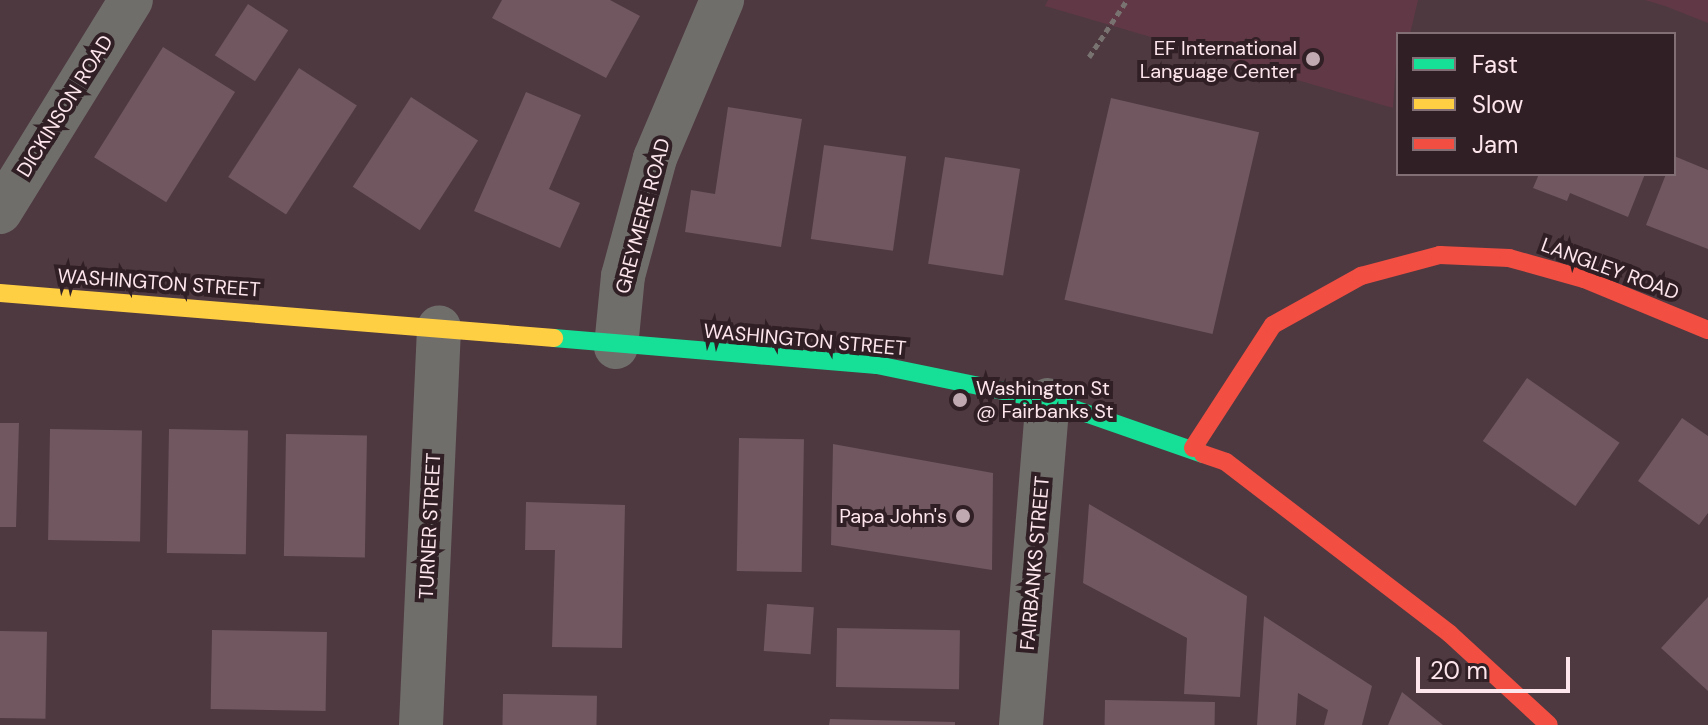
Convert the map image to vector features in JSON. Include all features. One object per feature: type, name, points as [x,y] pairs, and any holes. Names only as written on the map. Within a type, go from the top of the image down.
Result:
[{"type":"main road","name":"LANGLEY ROAD","points":[[1193,448],[1273,325],[1361,276],[1440,255],[1509,258],[1584,279],[1708,330]]},
{"type":"main road","name":"WASHINGTON STREET","points":[[0,293],[439,327],[616,347],[877,365],[1048,400],[1226,462],[1450,634],[1549,725]]},
{"type":"street","name":"DICKINSON ROAD","points":[[0,212],[131,0]]},
{"type":"street","name":"GREYMERE ROAD","points":[[616,347],[623,276],[655,158],[722,0]]},
{"type":"street","name":"TURNER STREET","points":[[421,725],[439,327]]},
{"type":"street","name":"FAIRBANKS STREET","points":[[1021,725],[1048,400]]},
{"type":"path","points":[[1089,57],[1127,0]]},
{"type":"shaded area","name":"EF International Language Center","points":[[1048,0],[1418,0],[1410,32],[1396,32],[1393,108],[1045,6]]},
{"type":"shaded area","points":[[1645,0],[1708,0],[1708,23],[1665,6]]},
{"type":"building","points":[[502,0],[610,0],[640,16],[606,78],[492,18]]},
{"type":"building","points":[[248,4],[288,30],[255,81],[215,55]]},
{"type":"building","points":[[163,47],[235,92],[166,202],[94,157]]},
{"type":"building","points":[[299,68],[357,106],[286,215],[228,177]]},
{"type":"building","points":[[526,92],[581,115],[549,189],[580,203],[560,248],[474,211]]},
{"type":"building","points":[[411,97],[478,141],[420,230],[353,187]]},
{"type":"building","points":[[1111,98],[1259,132],[1213,334],[1064,300]]},
{"type":"building","points":[[728,107],[802,119],[781,247],[685,232],[691,190],[715,194]]},
{"type":"building","points":[[824,145],[906,157],[893,251],[811,239]]},
{"type":"building","points":[[945,157],[1020,169],[1003,276],[928,264]]},
{"type":"building","points":[[1676,157],[1708,170],[1708,249],[1646,225],[1665,176],[1676,176]]},
{"type":"building","points":[[1538,176],[1644,176],[1628,217],[1570,193],[1567,201],[1533,188]]},
{"type":"building","points":[[1527,378],[1620,443],[1575,506],[1483,441]]},
{"type":"building","points":[[1682,418],[1708,436],[1708,513],[1699,525],[1638,481]]},
{"type":"building","points":[[0,423],[19,423],[16,527],[0,527]]},
{"type":"building","points":[[50,429],[142,431],[140,542],[48,540]]},
{"type":"building","points":[[169,429],[248,430],[246,554],[167,553]]},
{"type":"building","points":[[286,434],[367,435],[365,557],[284,556]]},
{"type":"building","points":[[739,438],[804,439],[802,572],[737,571]]},
{"type":"building","points":[[833,444],[993,473],[992,570],[831,545]]},
{"type":"building","points":[[526,502],[625,505],[622,648],[552,647],[555,550],[525,550]]},
{"type":"building","points":[[1089,504],[1247,596],[1240,697],[1184,694],[1187,638],[1083,583]]},
{"type":"building","points":[[1708,597],[1708,691],[1661,648]]},
{"type":"building","points":[[767,604],[814,607],[811,654],[764,651]]},
{"type":"building","points":[[1264,616],[1372,686],[1362,725],[1324,725],[1328,710],[1298,693],[1296,725],[1257,725]]},
{"type":"building","points":[[837,628],[960,630],[959,689],[836,687]]},
{"type":"building","points":[[212,630],[327,632],[326,711],[211,709]]},
{"type":"building","points":[[0,631],[47,632],[45,719],[0,718]]},
{"type":"building","points":[[1402,692],[1443,725],[1388,725]]},
{"type":"building","points":[[503,694],[597,696],[596,725],[502,725]]},
{"type":"building","points":[[1105,700],[1215,702],[1215,725],[1105,725]]},
{"type":"building","points":[[830,719],[955,722],[955,725],[829,725]]},
{"type":"traffic: fast","points":[[554,338],[877,365],[1048,400],[1203,454]]},
{"type":"traffic: slow","points":[[0,293],[554,338]]},
{"type":"traffic: jam","points":[[1193,448],[1273,325],[1361,276],[1440,255],[1509,258],[1584,279],[1708,330]]},
{"type":"traffic: jam","points":[[1203,454],[1226,462],[1450,634],[1549,725]]},
{"type":"place","name":"EF International Language Center","points":[[1313,59]]},
{"type":"place","name":"Washington St @ Fairbanks St","points":[[960,400]]},
{"type":"place","name":"Papa John's","points":[[963,516]]}]
